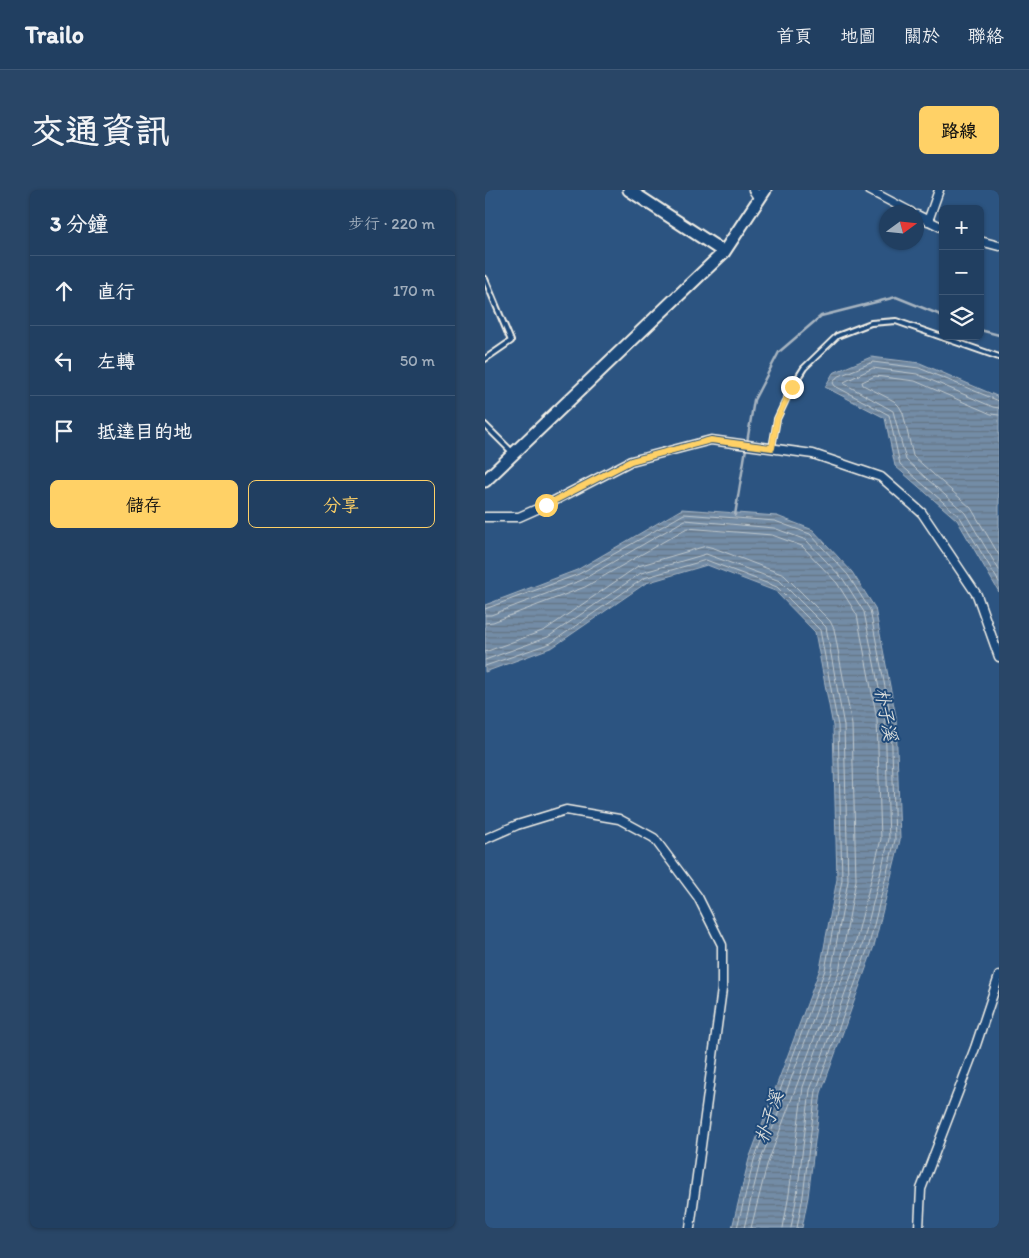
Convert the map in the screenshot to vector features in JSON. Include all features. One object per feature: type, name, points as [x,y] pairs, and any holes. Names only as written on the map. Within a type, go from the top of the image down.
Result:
[{"type":"street","points":[[629,190],[724,252]]},
{"type":"street","points":[[869,190],[898,205]]},
{"type":"street","points":[[928,221],[939,190]]},
{"type":"street","points":[[485,481],[724,252],[759,193]]},
{"type":"street","points":[[924,219],[939,226]]},
{"type":"street","points":[[984,242],[999,246]]},
{"type":"street","points":[[485,517],[519,517],[631,461],[711,440],[813,454],[881,477],[922,513],[977,595],[999,658]]},
{"type":"street","points":[[485,839],[517,825],[566,810],[619,820],[655,838],[698,897],[722,946],[722,990],[691,1228]]},
{"type":"street","points":[[919,1228],[921,1189],[975,1048],[999,976]]},
{"type":"lane","points":[[485,279],[511,341],[485,359]]},
{"type":"lane","points":[[772,448],[777,419],[792,387],[805,368],[837,336],[871,323],[896,321],[999,357]]},
{"type":"lane","points":[[485,425],[514,454]]},
{"type":"water","points":[[871,357],[920,363],[999,397],[999,592],[957,520],[895,466],[885,418],[825,387],[833,373]]},
{"type":"water","name":"朴子溪","points":[[682,509],[777,516],[813,530],[852,572],[875,608],[896,717],[900,840],[874,946],[821,1093],[808,1197],[802,1228],[732,1228],[749,1159],[820,969],[837,879],[833,726],[815,632],[775,591],[707,565],[646,583],[553,647],[485,672],[485,605],[577,570]]},
{"type":"waterway","points":[[735,515],[754,400],[779,352],[821,316],[896,297],[939,314]]},
{"type":"waterway","points":[[984,331],[999,335]]},
{"type":"route","points":[[546,505],[631,461],[711,440],[772,448],[777,419],[792,387]]}]
